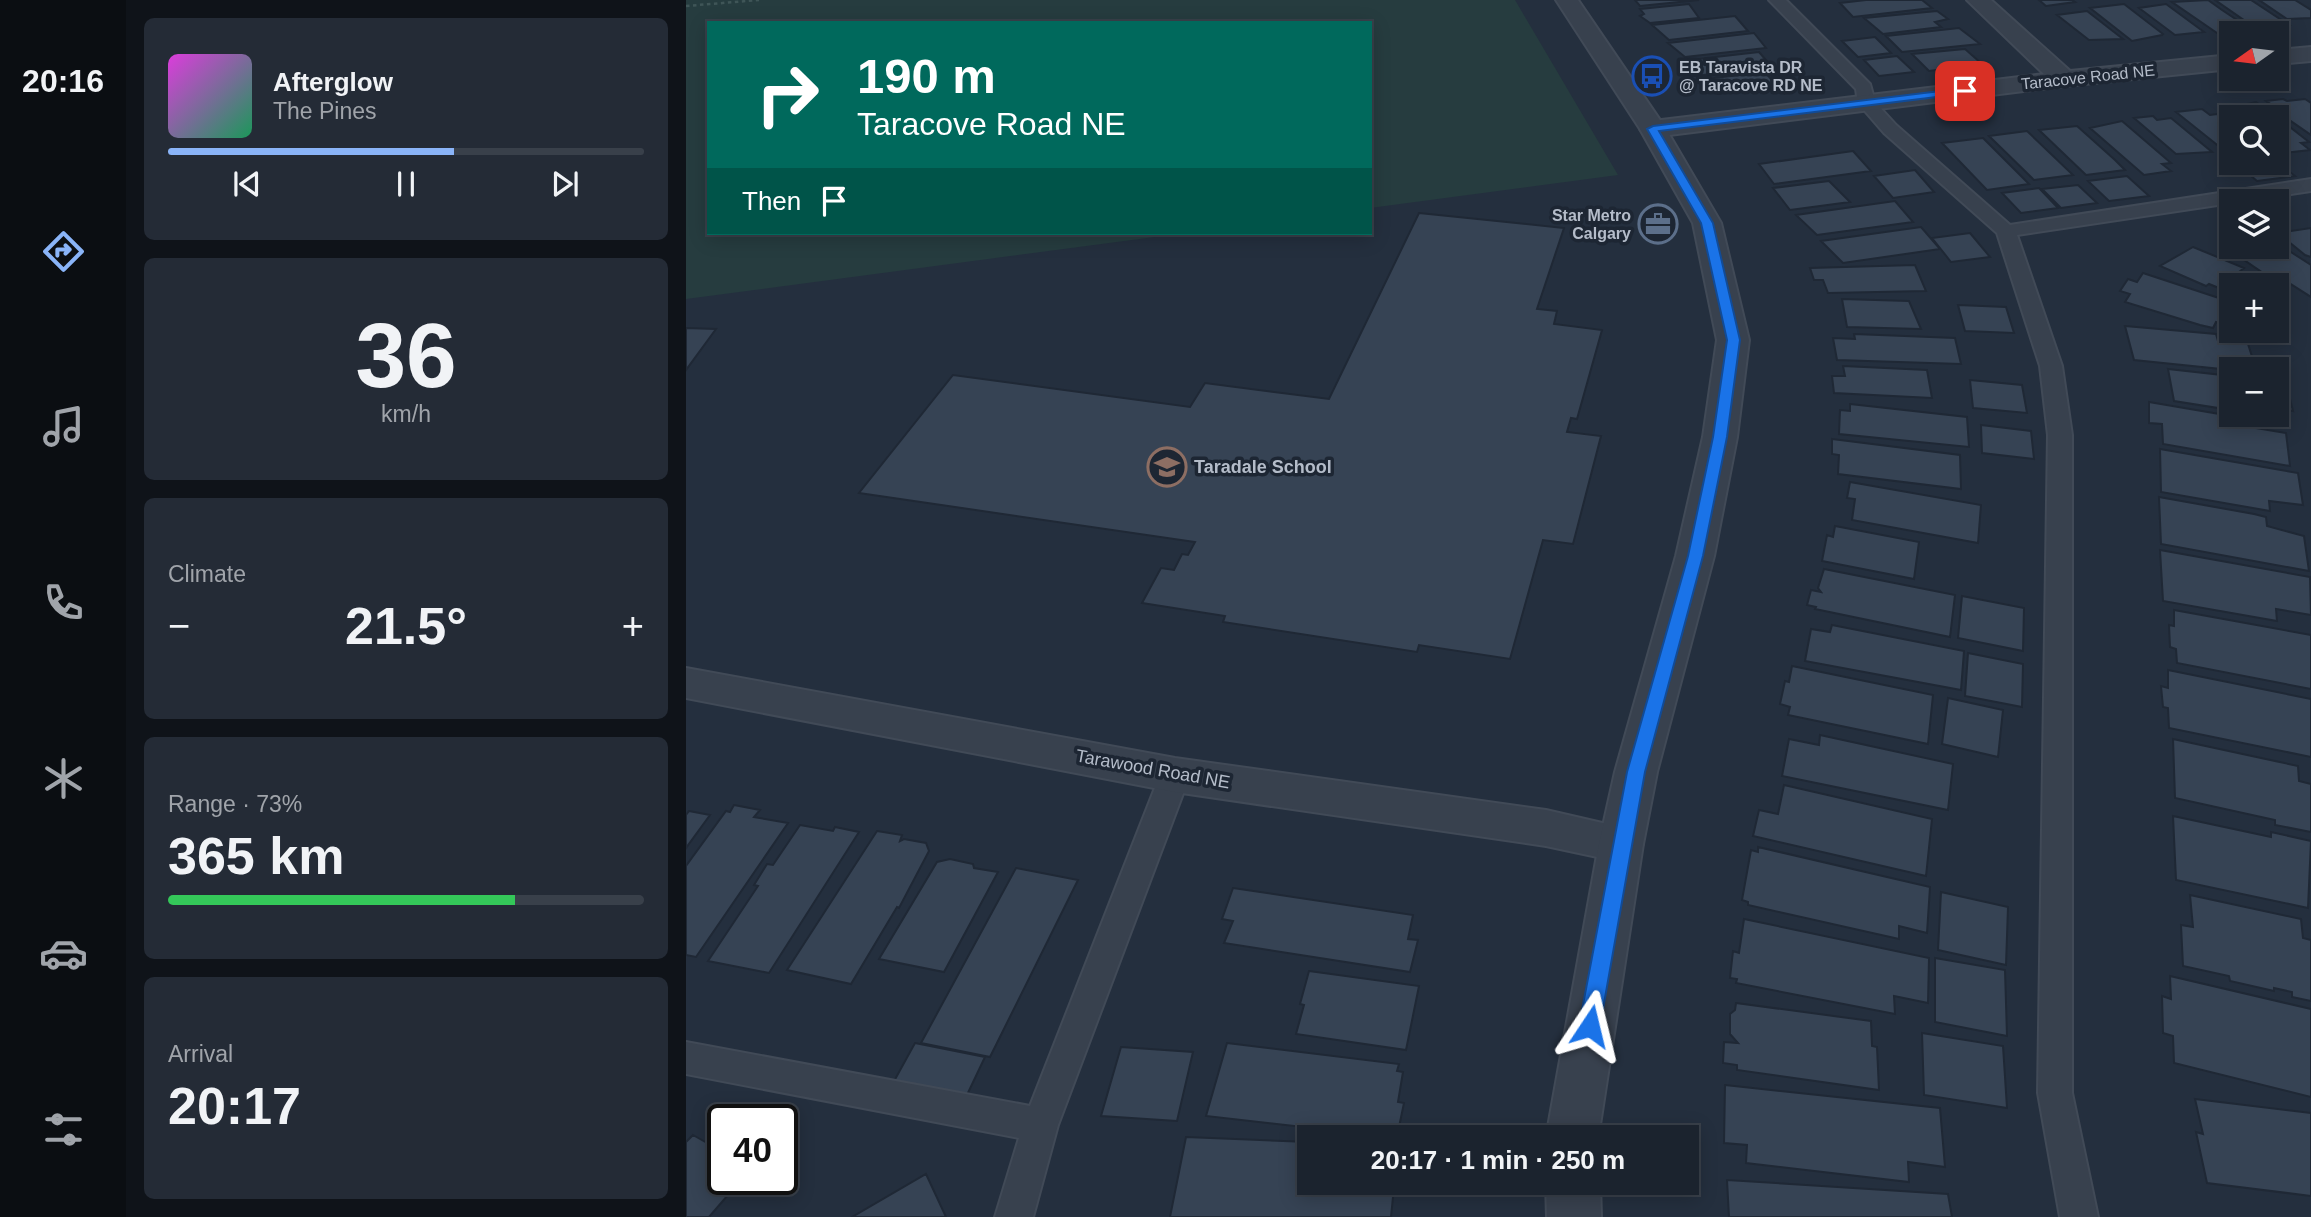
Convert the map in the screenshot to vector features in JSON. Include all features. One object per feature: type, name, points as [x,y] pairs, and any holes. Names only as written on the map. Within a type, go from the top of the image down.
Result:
[{"type":"street","points":[[1567,0],[1653,129],[1707,223],[1733,340],[1720,437],[1695,556],[1636,772],[1621,844],[1574,1125]]},
{"type":"street","points":[[1978,0],[2064,79]]},
{"type":"street","points":[[2289,56],[2311,54]]},
{"type":"street","name":"Taracove Road NE","points":[[1653,129],[2064,79],[2219,63]]},
{"type":"street","name":"Tarawood Road NE","points":[[686,683],[1175,775],[1546,828],[1621,844]]},
{"type":"street","points":[[1573,1195],[1574,1217]]},
{"type":"lane","points":[[1777,0],[1864,88],[1867,103],[1891,129],[2006,231],[2051,366],[2060,435],[2055,1093],[2079,1217]]},
{"type":"lane","points":[[2006,231],[2311,185]]},
{"type":"lane","points":[[1014,1217],[1040,1125],[1175,775]]},
{"type":"lane","points":[[686,1058],[1040,1125]]},
{"type":"path","points":[[686,6],[759,0]]},
{"type":"green space","points":[[686,0],[1515,0],[1618,175],[1372,208],[1372,21],[707,21],[707,235],[1170,235],[686,299]]},
{"type":"building","points":[[1635,0],[1699,0],[1640,6]]},
{"type":"building","points":[[1922,0],[1932,8],[1853,17],[1840,3]]},
{"type":"building","points":[[2039,0],[2072,0],[2075,2],[2046,6]]},
{"type":"building","points":[[2208,0],[2239,21],[2219,21],[2217,33],[2172,2]]},
{"type":"building","points":[[2215,0],[2251,0],[2283,21],[2245,21]]},
{"type":"building","points":[[2259,0],[2295,0],[2311,10],[2311,18],[2287,19]]},
{"type":"building","points":[[1689,4],[1699,18],[1650,23],[1640,16],[1644,14],[1640,9]]},
{"type":"building","points":[[2124,4],[2163,34],[2132,41],[2090,8]]},
{"type":"building","points":[[2166,4],[2204,32],[2175,35],[2139,8]]},
{"type":"building","points":[[1937,11],[1948,19],[1935,22],[1941,27],[1883,34],[1864,18]]},
{"type":"building","points":[[2087,11],[2123,39],[2089,40],[2057,15]]},
{"type":"building","points":[[1735,16],[1748,31],[1669,40],[1652,25]]},
{"type":"building","points":[[1959,28],[1980,44],[1902,52],[1886,36]]},
{"type":"building","points":[[1754,33],[1766,48],[1685,57],[1668,43]]},
{"type":"building","points":[[1875,37],[1891,53],[1858,57],[1842,41]]},
{"type":"building","points":[[1965,49],[1982,64],[1929,71],[1912,54]]},
{"type":"building","points":[[1759,52],[1772,67],[1694,76],[1687,75],[1680,61]]},
{"type":"building","points":[[1897,56],[1914,72],[1879,76],[1864,60]]},
{"type":"building","points":[[1765,72],[1778,87],[1718,94],[1714,88],[1704,89],[1697,80]]},
{"type":"building","points":[[2305,99],[2311,103],[2311,135],[2289,120],[2289,105],[2267,105],[2269,103],[2266,101]]},
{"type":"building","points":[[2202,109],[2210,115],[2219,116],[2219,146],[2176,112]]},
{"type":"building","points":[[2153,116],[2157,120],[2171,118],[2212,152],[2176,154],[2134,118]]},
{"type":"building","points":[[2122,121],[2171,163],[2162,164],[2171,171],[2144,175],[2090,128]]},
{"type":"building","points":[[2077,126],[2125,170],[2086,175],[2039,130]]},
{"type":"building","points":[[2289,126],[2309,142],[2301,143],[2310,150],[2289,152]]},
{"type":"building","points":[[2027,131],[2073,175],[2034,180],[1989,136]]},
{"type":"building","points":[[1983,138],[2029,184],[1987,190],[1942,143]]},
{"type":"building","points":[[1853,151],[1871,171],[1774,184],[1759,164]]},
{"type":"building","points":[[1915,170],[1934,192],[1893,198],[1874,176]]},
{"type":"building","points":[[2289,171],[2295,176],[2257,181],[2250,175],[2289,175]]},
{"type":"building","points":[[2127,176],[2149,196],[2109,201],[2088,181]]},
{"type":"building","points":[[1829,181],[1850,202],[1790,210],[1773,188]]},
{"type":"building","points":[[2078,185],[2097,203],[2061,208],[2042,189]]},
{"type":"building","points":[[2039,188],[2058,208],[2021,213],[2002,193]]},
{"type":"building","points":[[1895,201],[1913,222],[1817,235],[1796,215]]},
{"type":"building","points":[[1419,213],[1564,228],[1537,309],[1557,311],[1554,324],[1602,330],[1577,419],[1571,418],[1567,432],[1601,436],[1573,544],[1543,540],[1510,659],[1419,645],[1417,652],[1223,622],[1225,616],[1142,603],[1161,568],[1174,570],[1182,554],[1188,555],[1195,542],[859,493],[953,375],[1190,407],[1205,383],[1329,399]]},
{"type":"building","points":[[1921,227],[1940,249],[1843,263],[1821,241]]},
{"type":"building","points":[[2311,228],[2311,257],[2289,242],[2289,231]]},
{"type":"building","points":[[1970,233],[1990,257],[1951,262],[1932,238]]},
{"type":"building","points":[[2193,247],[2244,268],[2239,272],[2241,273],[2219,273],[2219,288],[2209,284],[2206,286],[2160,266]]},
{"type":"building","points":[[2289,251],[2311,265],[2311,297],[2289,283],[2289,273],[2263,273],[2243,259],[2289,259]]},
{"type":"building","points":[[1915,265],[1926,291],[1828,293],[1823,280],[1814,280],[1810,268]]},
{"type":"building","points":[[2143,273],[2219,298],[2219,323],[2216,322],[2213,328],[2125,302],[2130,294],[2120,291],[2128,279],[2137,282]]},
{"type":"building","points":[[1842,299],[1909,301],[1921,329],[1847,327]]},
{"type":"building","points":[[1958,305],[2006,307],[2014,333],[1965,331]]},
{"type":"building","points":[[2125,326],[2216,334],[2219,343],[2248,344],[2252,357],[2219,357],[2219,369],[2134,360]]},
{"type":"building","points":[[686,328],[716,329],[686,370]]},
{"type":"building","points":[[1854,334],[1955,338],[1961,364],[1837,360],[1833,338],[1855,339]]},
{"type":"building","points":[[1843,366],[1927,370],[1932,398],[1834,393],[1832,376],[1845,376]]},
{"type":"building","points":[[2168,369],[2219,375],[2219,408],[2174,401]]},
{"type":"building","points":[[1970,380],[2022,385],[2027,413],[1973,408]]},
{"type":"building","points":[[2149,402],[2219,414],[2219,427],[2249,427],[2286,433],[2290,466],[2163,444],[2162,424],[2149,423]]},
{"type":"building","points":[[1850,404],[1967,417],[1969,447],[1839,434],[1840,410],[1850,411]]},
{"type":"building","points":[[1981,425],[2031,431],[2034,459],[1982,453]]},
{"type":"building","points":[[1832,439],[1960,455],[1961,489],[1838,474],[1839,455],[1832,454]]},
{"type":"building","points":[[2160,449],[2298,473],[2303,505],[2269,501],[2270,511],[2161,492]]},
{"type":"building","points":[[1850,482],[1981,505],[1978,543],[1852,520],[1855,499],[1847,498]]},
{"type":"building","points":[[2159,497],[2266,517],[2267,526],[2304,536],[2309,571],[2161,544]]},
{"type":"building","points":[[1835,526],[1919,542],[1914,579],[1822,561],[1827,535],[1833,537]]},
{"type":"building","points":[[2160,550],[2310,577],[2311,615],[2276,609],[2277,621],[2163,601]]},
{"type":"building","points":[[1824,569],[1955,595],[1950,637],[1815,609],[1816,607],[1807,605],[1811,590],[1821,592],[1818,588]]},
{"type":"building","points":[[1962,596],[2024,608],[2023,651],[1958,638]]},
{"type":"building","points":[[2174,610],[2311,635],[2311,689],[2177,663],[2176,649],[2170,647],[2169,625],[2174,626]]},
{"type":"building","points":[[1832,625],[1964,651],[1961,690],[1805,661],[1811,629],[1830,632]]},
{"type":"building","points":[[1968,653],[2023,664],[2022,707],[1965,696]]},
{"type":"building","points":[[1792,666],[1933,695],[1928,744],[1788,715],[1790,707],[1780,704],[1785,681],[1789,682]]},
{"type":"building","points":[[2168,670],[2311,699],[2311,757],[2169,728],[2168,708],[2163,707],[2161,686],[2168,688]]},
{"type":"building","points":[[1948,698],[2003,710],[1998,757],[1942,744]]},
{"type":"building","points":[[1820,735],[1953,764],[1948,810],[1782,776],[1789,739],[1819,745]]},
{"type":"building","points":[[2173,739],[2298,766],[2299,781],[2311,784],[2311,832],[2275,825],[2275,820],[2175,798]]},
{"type":"building","points":[[1784,785],[1932,819],[1926,876],[1753,836],[1759,810],[1778,814]]},
{"type":"building","points":[[734,805],[760,810],[754,817],[788,823],[696,957],[686,955],[686,866],[726,811],[730,812]]},
{"type":"building","points":[[689,811],[710,815],[686,848],[686,815]]},
{"type":"building","points":[[2173,816],[2271,837],[2271,832],[2311,841],[2308,908],[2176,880]]},
{"type":"building","points":[[800,825],[833,831],[835,827],[859,832],[769,973],[708,961],[758,886],[754,885],[767,864],[773,865]]},
{"type":"building","points":[[877,831],[902,835],[900,841],[904,839],[926,843],[929,851],[899,908],[897,907],[851,984],[787,970]]},
{"type":"building","points":[[1758,847],[1930,887],[1927,933],[1899,926],[1899,939],[1748,905],[1748,902],[1742,900],[1751,850],[1758,852]]},
{"type":"building","points":[[950,859],[973,864],[974,868],[998,872],[944,972],[879,959],[937,862]]},
{"type":"building","points":[[1016,868],[1078,880],[990,1057],[921,1043]]},
{"type":"building","points":[[1233,888],[1413,915],[1408,939],[1418,940],[1410,972],[1224,943],[1233,921],[1222,919]]},
{"type":"building","points":[[1941,892],[2008,907],[2006,965],[1938,950]]},
{"type":"building","points":[[2190,895],[2301,919],[2303,938],[2311,940],[2311,1001],[2292,997],[2292,992],[2274,988],[2274,991],[2230,981],[2229,976],[2183,966],[2181,925],[2193,927]]},
{"type":"building","points":[[1744,919],[1929,958],[1928,1003],[1894,996],[1895,1014],[1736,983],[1737,979],[1730,978],[1733,951],[1739,953]]},
{"type":"building","points":[[1935,958],[2005,970],[2007,1036],[1935,1022]]},
{"type":"building","points":[[1309,971],[1419,986],[1406,1050],[1296,1034],[1304,1005],[1300,1004]]},
{"type":"building","points":[[2170,976],[2311,1009],[2311,1097],[2174,1063],[2173,1036],[2163,1033],[2162,996],[2171,999]]},
{"type":"building","points":[[1736,1003],[1871,1021],[1872,1046],[1877,1047],[1879,1090],[1737,1070],[1737,1065],[1723,1063],[1724,1042],[1738,1043],[1730,1034],[1730,1014],[1735,1010]]},
{"type":"building","points":[[1922,1033],[2003,1046],[2007,1108],[1924,1095]]},
{"type":"building","points":[[915,1043],[985,1057],[966,1097],[893,1083]]},
{"type":"building","points":[[1227,1043],[1399,1064],[1397,1071],[1403,1072],[1398,1102],[1404,1103],[1399,1125],[1297,1126],[1206,1116]]},
{"type":"building","points":[[1121,1047],[1193,1052],[1177,1121],[1101,1116]]},
{"type":"building","points":[[1725,1085],[1940,1108],[1945,1167],[1908,1162],[1909,1182],[1746,1163],[1747,1145],[1724,1143]]},
{"type":"building","points":[[2195,1099],[2311,1113],[2311,1196],[2207,1183],[2196,1132],[2203,1134]]},
{"type":"building","points":[[693,1135],[707,1143],[707,1195],[728,1195],[709,1217],[686,1217],[686,1142]]},
{"type":"building","points":[[1186,1137],[1297,1142],[1297,1195],[1393,1195],[1391,1217],[1170,1217]]},
{"type":"building","points":[[926,1174],[946,1217],[852,1217]]},
{"type":"building","points":[[1727,1180],[1948,1194],[1952,1217],[1729,1217]]},
{"type":"place","name":"EB Taravista DR @ Taracove RD NE","points":[[1652,76]]},
{"type":"place","name":"Star Metro Calgary","points":[[1658,224]]},
{"type":"place","name":"Taradale School","points":[[1167,467]]},
{"type":"route","points":[[1590,1026],[1636,772],[1695,556],[1720,437],[1733,340],[1707,223],[1653,129],[1965,91]]}]
